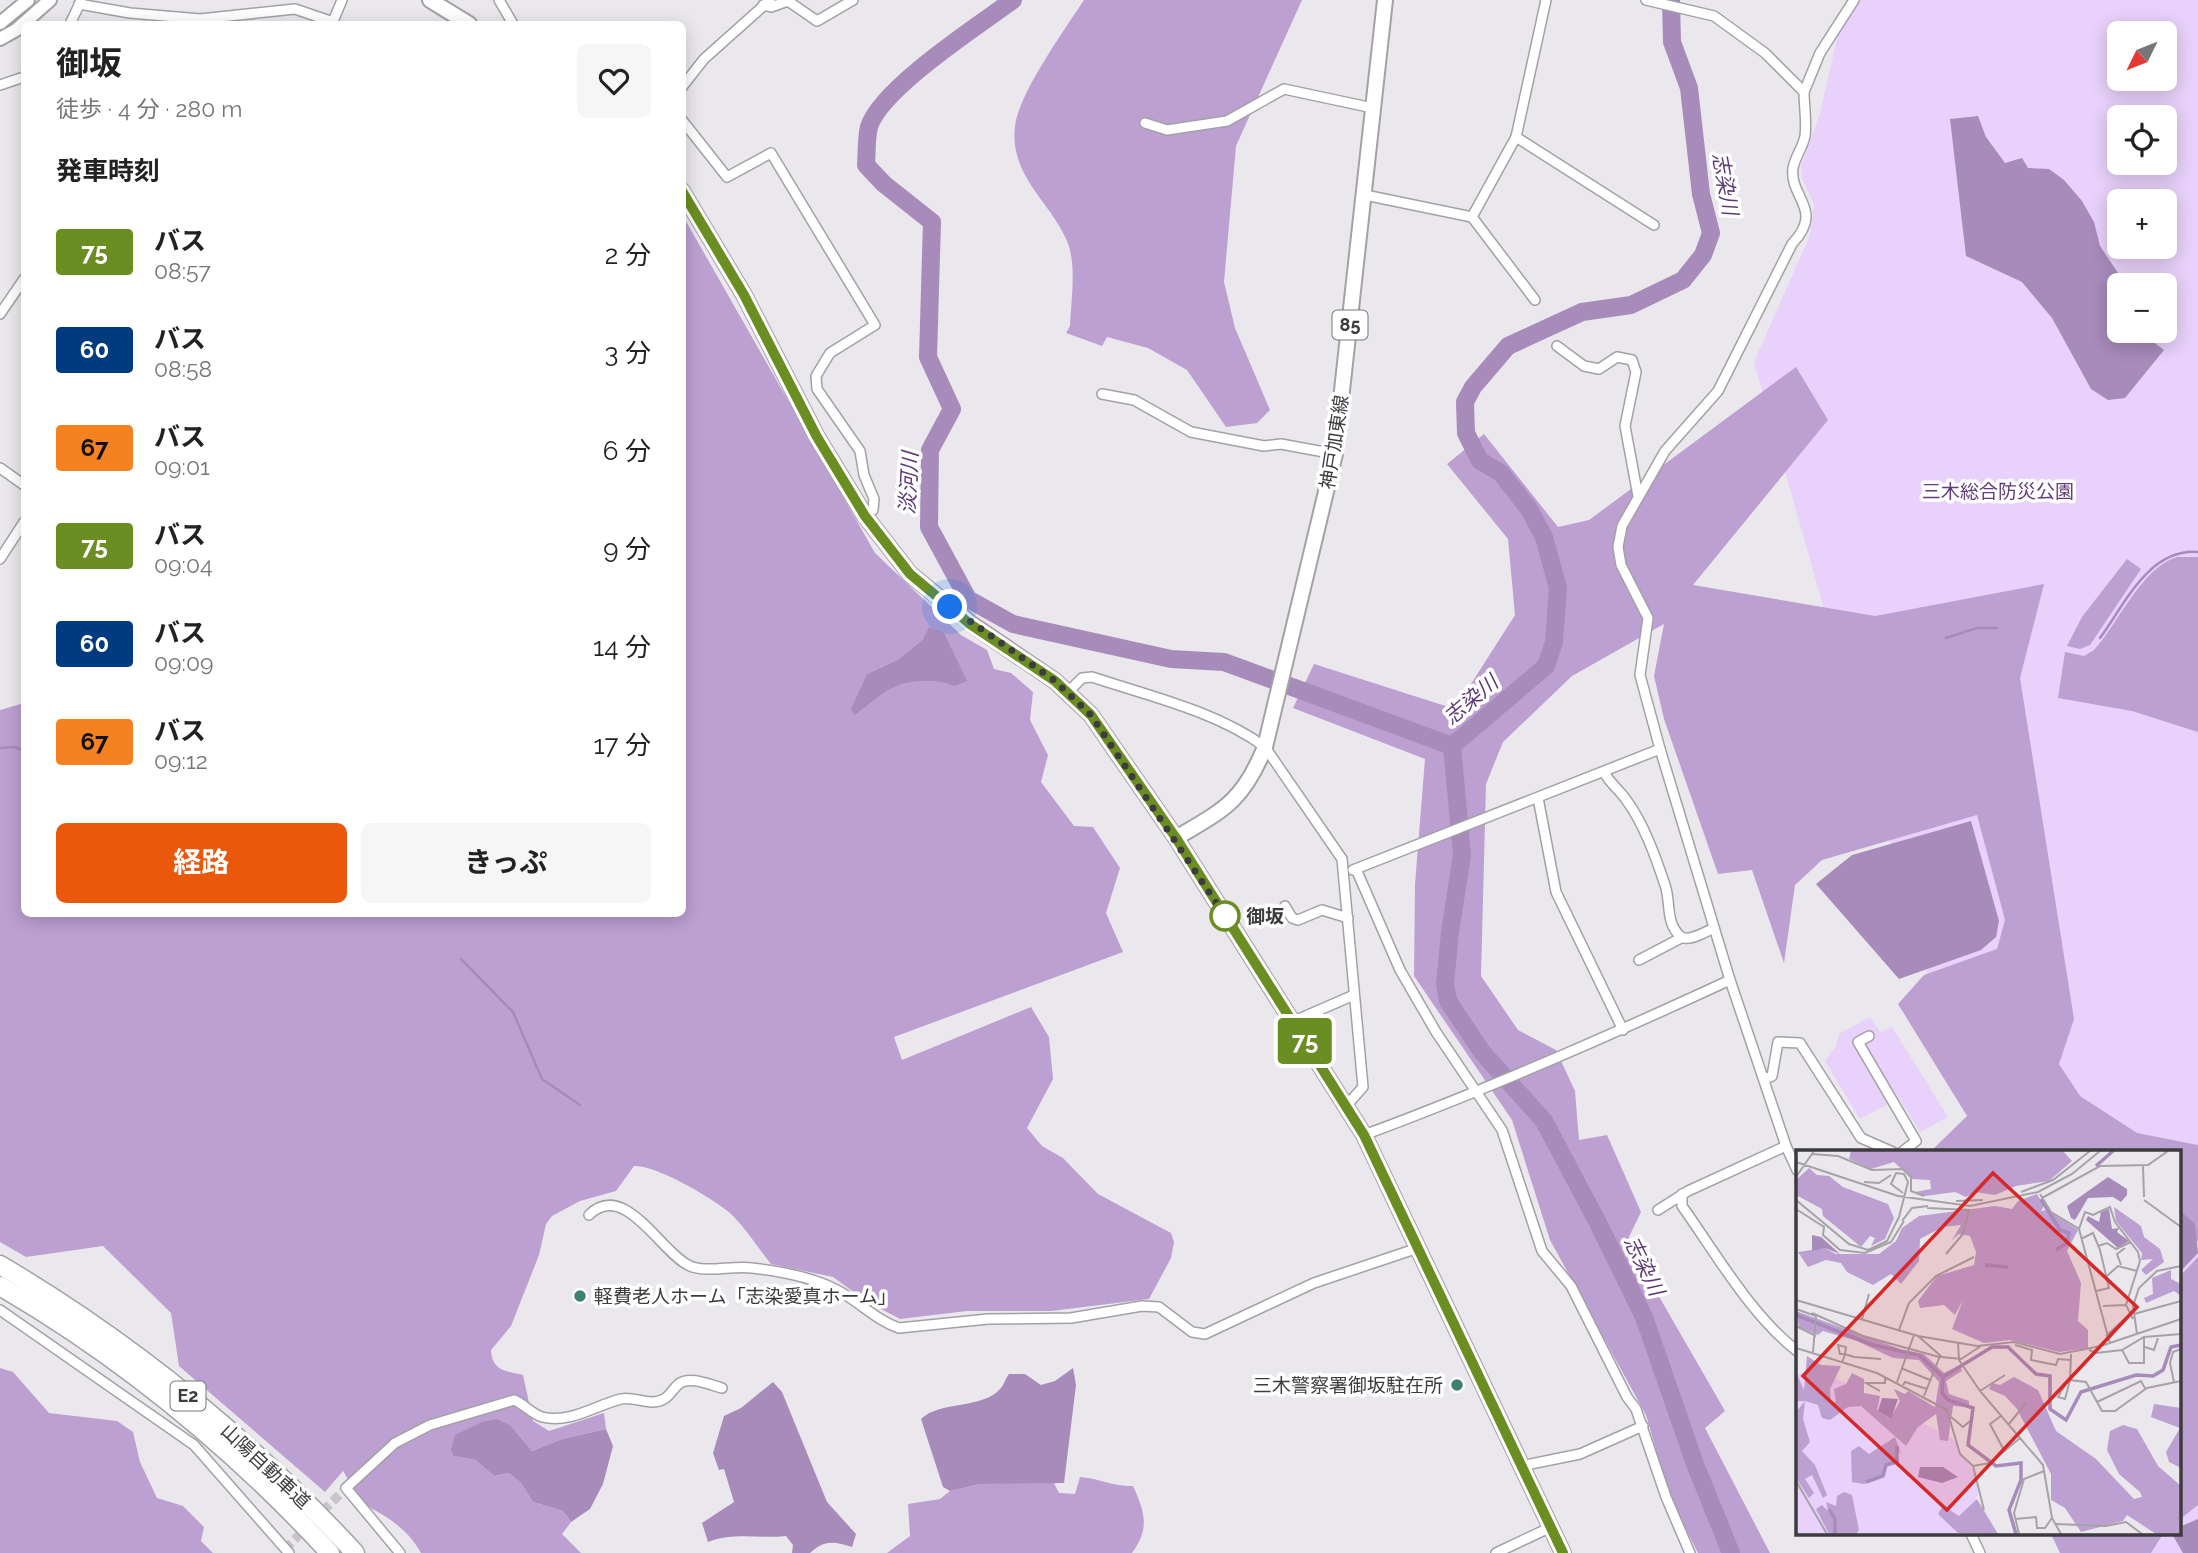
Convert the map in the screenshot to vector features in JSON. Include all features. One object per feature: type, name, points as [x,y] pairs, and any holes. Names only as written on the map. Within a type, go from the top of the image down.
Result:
[{"type":"highway","name":"山陽自動車道","points":[[0,1265],[89,1321],[209,1412],[291,1486],[355,1553]]},
{"type":"highway","name":"山陽自動車道","points":[[0,1286],[88,1343],[174,1407],[265,1487],[330,1553]]},
{"type":"highway","points":[[209,1412],[283,1470],[369,1553]]},
{"type":"main road","points":[[430,0],[464,21]]},
{"type":"main road","name":"神戸加東線","points":[[1176,838],[1236,799],[1251,780],[1265,747],[1275,708],[1335,454],[1385,0]]},
{"type":"main road","points":[[686,198],[744,295],[817,437],[865,516],[910,574],[970,624],[1069,692],[1091,715],[1176,838],[1364,1135],[1563,1553]]},
{"type":"street","points":[[0,23],[28,0]]},
{"type":"street","points":[[26,21],[50,0]]},
{"type":"street","points":[[333,21],[341,0]]},
{"type":"street","points":[[499,0],[511,21]]},
{"type":"street","points":[[686,82],[704,59],[766,3],[771,7],[788,1],[817,22],[853,0]]},
{"type":"street","points":[[1472,217],[1516,137],[1546,0]]},
{"type":"street","points":[[1646,0],[1714,16],[1765,53],[1804,92]]},
{"type":"street","points":[[1796,1168],[1786,1146],[1730,980],[1660,749],[1640,675],[1648,618],[1621,565],[1618,547],[1622,526],[1637,496],[1665,451],[1718,391],[1792,244],[1802,233],[1806,216],[1803,198],[1794,184],[1793,167],[1805,138],[1804,92],[1820,53],[1854,0]]},
{"type":"street","points":[[71,21],[80,2],[130,13],[200,19],[295,9],[327,21]]},
{"type":"street","points":[[0,39],[21,26]]},
{"type":"street","points":[[0,85],[21,78]]},
{"type":"street","points":[[1145,123],[1167,130],[1227,121],[1284,89],[1373,108]]},
{"type":"street","points":[[686,125],[727,177],[771,153],[875,325],[830,353],[816,376],[817,389],[860,451],[864,475],[874,499],[873,510],[865,516]]},
{"type":"street","points":[[1516,137],[1654,225]]},
{"type":"street","points":[[1365,195],[1472,217],[1535,300]]},
{"type":"street","points":[[0,314],[21,283]]},
{"type":"street","points":[[1557,346],[1584,366],[1599,369],[1617,357],[1632,360],[1636,372],[1625,426],[1637,496]]},
{"type":"street","points":[[1102,394],[1134,400],[1191,432],[1264,446],[1281,444],[1335,454]]},
{"type":"street","points":[[0,468],[21,483]]},
{"type":"street","points":[[0,559],[21,527]]},
{"type":"street","points":[[1069,692],[1082,678],[1092,677],[1201,714],[1252,738],[1265,747],[1342,859],[1363,1087],[1347,1105]]},
{"type":"street","points":[[1345,872],[1660,749]]},
{"type":"street","points":[[1604,772],[1609,782],[1628,801],[1653,853],[1667,889],[1667,904],[1673,926],[1681,938]]},
{"type":"street","points":[[1538,798],[1556,892],[1623,1030]]},
{"type":"street","points":[[1356,869],[1400,970],[1436,1032],[1480,1093],[1502,1130],[1542,1251],[1571,1286],[1643,1426],[1666,1497],[1690,1553]]},
{"type":"street","points":[[1285,906],[1292,919],[1298,920],[1322,910],[1348,918]]},
{"type":"street","points":[[1639,960],[1681,938],[1687,939],[1714,928]]},
{"type":"street","points":[[1364,1135],[1480,1093],[1567,1056],[1730,980]]},
{"type":"street","points":[[1292,1022],[1354,995]]},
{"type":"street","points":[[1869,1036],[1858,1042],[1916,1141],[1905,1150]]},
{"type":"street","points":[[1765,1079],[1772,1076],[1778,1042],[1800,1043],[1861,1138],[1888,1150]]},
{"type":"street","points":[[1658,1210],[1682,1194],[1786,1146]]},
{"type":"street","points":[[1682,1194],[1682,1206],[1750,1300],[1775,1333],[1796,1350]]},
{"type":"street","points":[[589,1215],[601,1206],[623,1208],[689,1266],[752,1268],[816,1281],[837,1290],[886,1324],[899,1328],[988,1319],[1071,1318],[1142,1306],[1159,1307],[1192,1332],[1205,1334],[1314,1283],[1418,1248]]},
{"type":"street","points":[[0,1310],[194,1446],[289,1553]]},
{"type":"street","points":[[400,1553],[346,1488],[395,1443],[430,1425],[514,1400],[525,1404],[540,1416],[559,1418],[597,1410],[622,1398],[652,1402],[665,1399],[681,1382],[694,1380],[722,1388]]},
{"type":"street","points":[[1521,1466],[1580,1454],[1643,1426]]},
{"type":"street","points":[[1496,1553],[1551,1527]]},
{"type":"street","points":[[1972,1536],[1980,1553]]},
{"type":"green space","name":"三木総合防災公園","points":[[1859,0],[2198,0],[2198,1553],[2140,1553],[2108,1536],[2180,1536],[2180,1150],[1977,1150],[1754,362],[1810,235],[1814,204],[1802,178],[1801,166],[1819,117],[1841,22]]},
{"type":"green space","points":[[1870,1017],[1880,1032],[1892,1027],[1948,1117],[1920,1132],[1899,1098],[1860,1119],[1825,1061],[1836,1046],[1839,1034]]},
{"type":"shaded area","points":[[1084,0],[1302,0],[1236,146],[1224,282],[1235,328],[1270,410],[1257,423],[1226,427],[1187,370],[1148,348],[1107,337],[1102,346],[1066,333],[1070,326],[1072,294],[1070,250],[1060,227],[1033,188],[1018,160],[1015,126],[1018,112],[1034,79]]},
{"type":"shaded area","points":[[1978,116],[1986,137],[2005,163],[2022,158],[2028,168],[2049,169],[2064,180],[2082,201],[2094,222],[2100,246],[2118,273],[2107,273],[2107,343],[2155,343],[2164,350],[2125,398],[2108,400],[2091,389],[2052,318],[2022,282],[1966,256],[1950,119]]},
{"type":"shaded area","points":[[686,221],[875,553],[961,635],[987,650],[994,669],[1011,673],[1033,692],[1030,720],[1048,755],[1041,782],[1074,826],[1093,827],[1120,868],[1106,913],[1123,952],[894,1037],[902,1060],[1031,1007],[1049,1037],[1053,1079],[1027,1128],[1042,1146],[1063,1158],[1098,1194],[1171,1233],[1174,1242],[1171,1258],[1149,1299],[1051,1311],[967,1311],[900,1319],[866,1301],[833,1277],[771,1264],[741,1225],[722,1207],[669,1176],[634,1166],[616,1191],[580,1201],[552,1216],[546,1224],[539,1255],[511,1326],[491,1350],[497,1366],[523,1375],[533,1421],[549,1431],[604,1413],[606,1429],[562,1439],[532,1451],[511,1426],[454,1456],[475,1460],[494,1476],[509,1473],[521,1483],[533,1502],[563,1511],[571,1522],[562,1534],[581,1553],[421,1553],[398,1526],[361,1500],[343,1471],[325,1492],[179,1366],[171,1313],[103,1246],[26,1257],[0,1242],[0,710],[21,704],[21,917],[686,917]],"holes":[[[923,639],[947,682],[906,680],[892,686],[867,674],[899,659]]]},
{"type":"shaded area","points":[[1796,367],[1828,420],[1693,585],[1875,616],[2044,584],[2020,678],[2074,1019],[2059,1064],[2080,1096],[2137,1133],[2198,1145],[2198,1242],[2180,1229],[2180,1150],[1932,1150],[1967,1116],[1898,1004],[1924,975],[1997,949],[2005,920],[1977,815],[1822,860],[1795,885],[1784,963],[1752,870],[1718,874],[1664,719],[1654,676],[1664,624],[1572,676],[1503,742],[1486,784],[1481,976],[1518,1030],[1556,1050],[1575,1091],[1579,1140],[1607,1135],[1641,1212],[1627,1241],[1725,1411],[1705,1428],[1770,1553],[1698,1553],[1670,1498],[1646,1415],[1550,1240],[1512,1120],[1414,976],[1415,884],[1425,759],[1293,708],[1314,664],[1455,709],[1515,615],[1508,539],[1447,464],[1484,434],[1558,527],[1589,520]]},
{"type":"shaded area","points":[[2177,557],[2198,557],[2198,732],[2132,711],[2058,698],[2065,652],[2084,656],[2094,650],[2141,584],[2164,563]]},
{"type":"shaded area","points":[[2127,559],[2141,569],[2090,645],[2080,649],[2067,646],[2082,617]]},
{"type":"shaded area","points":[[929,627],[944,633],[967,681],[954,686],[944,682],[905,683],[880,695],[855,715],[851,709],[867,674],[899,659],[923,639]]},
{"type":"shaded area","points":[[1971,821],[1999,921],[1996,937],[1981,950],[1899,979],[1816,884],[1852,855]]},
{"type":"shaded area","points":[[2180,1211],[2195,1224],[2198,1253],[2180,1272]]},
{"type":"shaded area","points":[[2198,1257],[2198,1505],[2180,1519],[2180,1276]]},
{"type":"shaded area","points":[[0,1368],[13,1372],[49,1413],[117,1421],[133,1432],[140,1462],[157,1498],[183,1506],[204,1527],[201,1541],[213,1553],[0,1553]]},
{"type":"shaded area","points":[[1073,1368],[1076,1385],[1064,1483],[980,1484],[950,1491],[943,1487],[921,1419],[929,1413],[983,1400],[1001,1387],[1009,1374],[1025,1374],[1041,1385],[1055,1381]]},
{"type":"shaded area","points":[[773,1382],[782,1392],[827,1502],[856,1534],[852,1547],[829,1543],[810,1553],[792,1553],[793,1545],[786,1536],[737,1536],[708,1542],[702,1523],[734,1502],[724,1469],[719,1470],[713,1453],[724,1416],[741,1408]]},
{"type":"shaded area","points":[[497,1419],[511,1426],[532,1451],[562,1439],[606,1429],[613,1446],[603,1484],[590,1509],[571,1522],[563,1511],[533,1502],[521,1483],[509,1473],[494,1476],[475,1460],[454,1456],[451,1450],[455,1435],[482,1422]]},
{"type":"shaded area","points":[[1080,1477],[1133,1486],[1144,1520],[1141,1536],[1132,1553],[887,1553],[910,1536],[908,1504],[940,1499],[950,1491],[980,1484],[1053,1481],[1059,1493],[1075,1494]]},
{"type":"shaded area","points":[[2198,1519],[2198,1553],[2183,1553],[2173,1536],[2180,1536],[2180,1527]]},
{"type":"shaded area","points":[[2052,1536],[2162,1536],[2151,1553],[2060,1553]]},
{"type":"waterway","name":"淡河川","points":[[1013,0],[955,41],[891,95],[869,127],[867,141],[866,165],[884,184],[932,222],[928,357],[952,409],[930,450],[929,527],[968,599],[1013,624],[1171,659],[1224,662],[1452,746]]},
{"type":"waterway","name":"志染川","points":[[1452,746],[1546,666],[1554,642],[1558,588],[1544,537],[1529,509],[1501,473],[1480,461],[1466,433],[1465,402],[1473,387],[1508,346],[1582,312],[1631,305],[1683,280],[1703,255],[1711,233],[1701,194],[1689,88],[1672,42],[1671,0]]},
{"type":"waterway","points":[[2100,638],[2129,595],[2152,568],[2181,553],[2198,552]]},
{"type":"waterway","points":[[1946,638],[1977,628],[1997,628]]},
{"type":"waterway","name":"志染川","points":[[1452,746],[1462,855],[1445,984],[1448,1001],[1482,1052],[1544,1121],[1598,1223],[1644,1317],[1695,1464],[1731,1553]]},
{"type":"waterway","points":[[0,748],[15,747],[21,750]]},
{"type":"waterway","points":[[461,959],[513,1012],[542,1079],[580,1105]]},
{"type":"tunnel","points":[[285,1549],[346,1488]]},
{"type":"bus line","name":"75","points":[[686,194],[744,295],[817,437],[865,516],[910,574],[970,624],[1069,692],[1091,715],[1176,838],[1364,1135],[1563,1553]]},
{"type":"place","name":"御坂","points":[[1225,916]]},
{"type":"place","name":"軽費老人ホーム「志染愛真ホーム」","points":[[580,1296]]},
{"type":"place","name":"三木警察署御坂駐在所","points":[[1457,1385]]},
{"type":"route","points":[[950,607],[970,624],[1055,681],[1091,715],[1176,838],[1227,919],[1225,916]]}]
